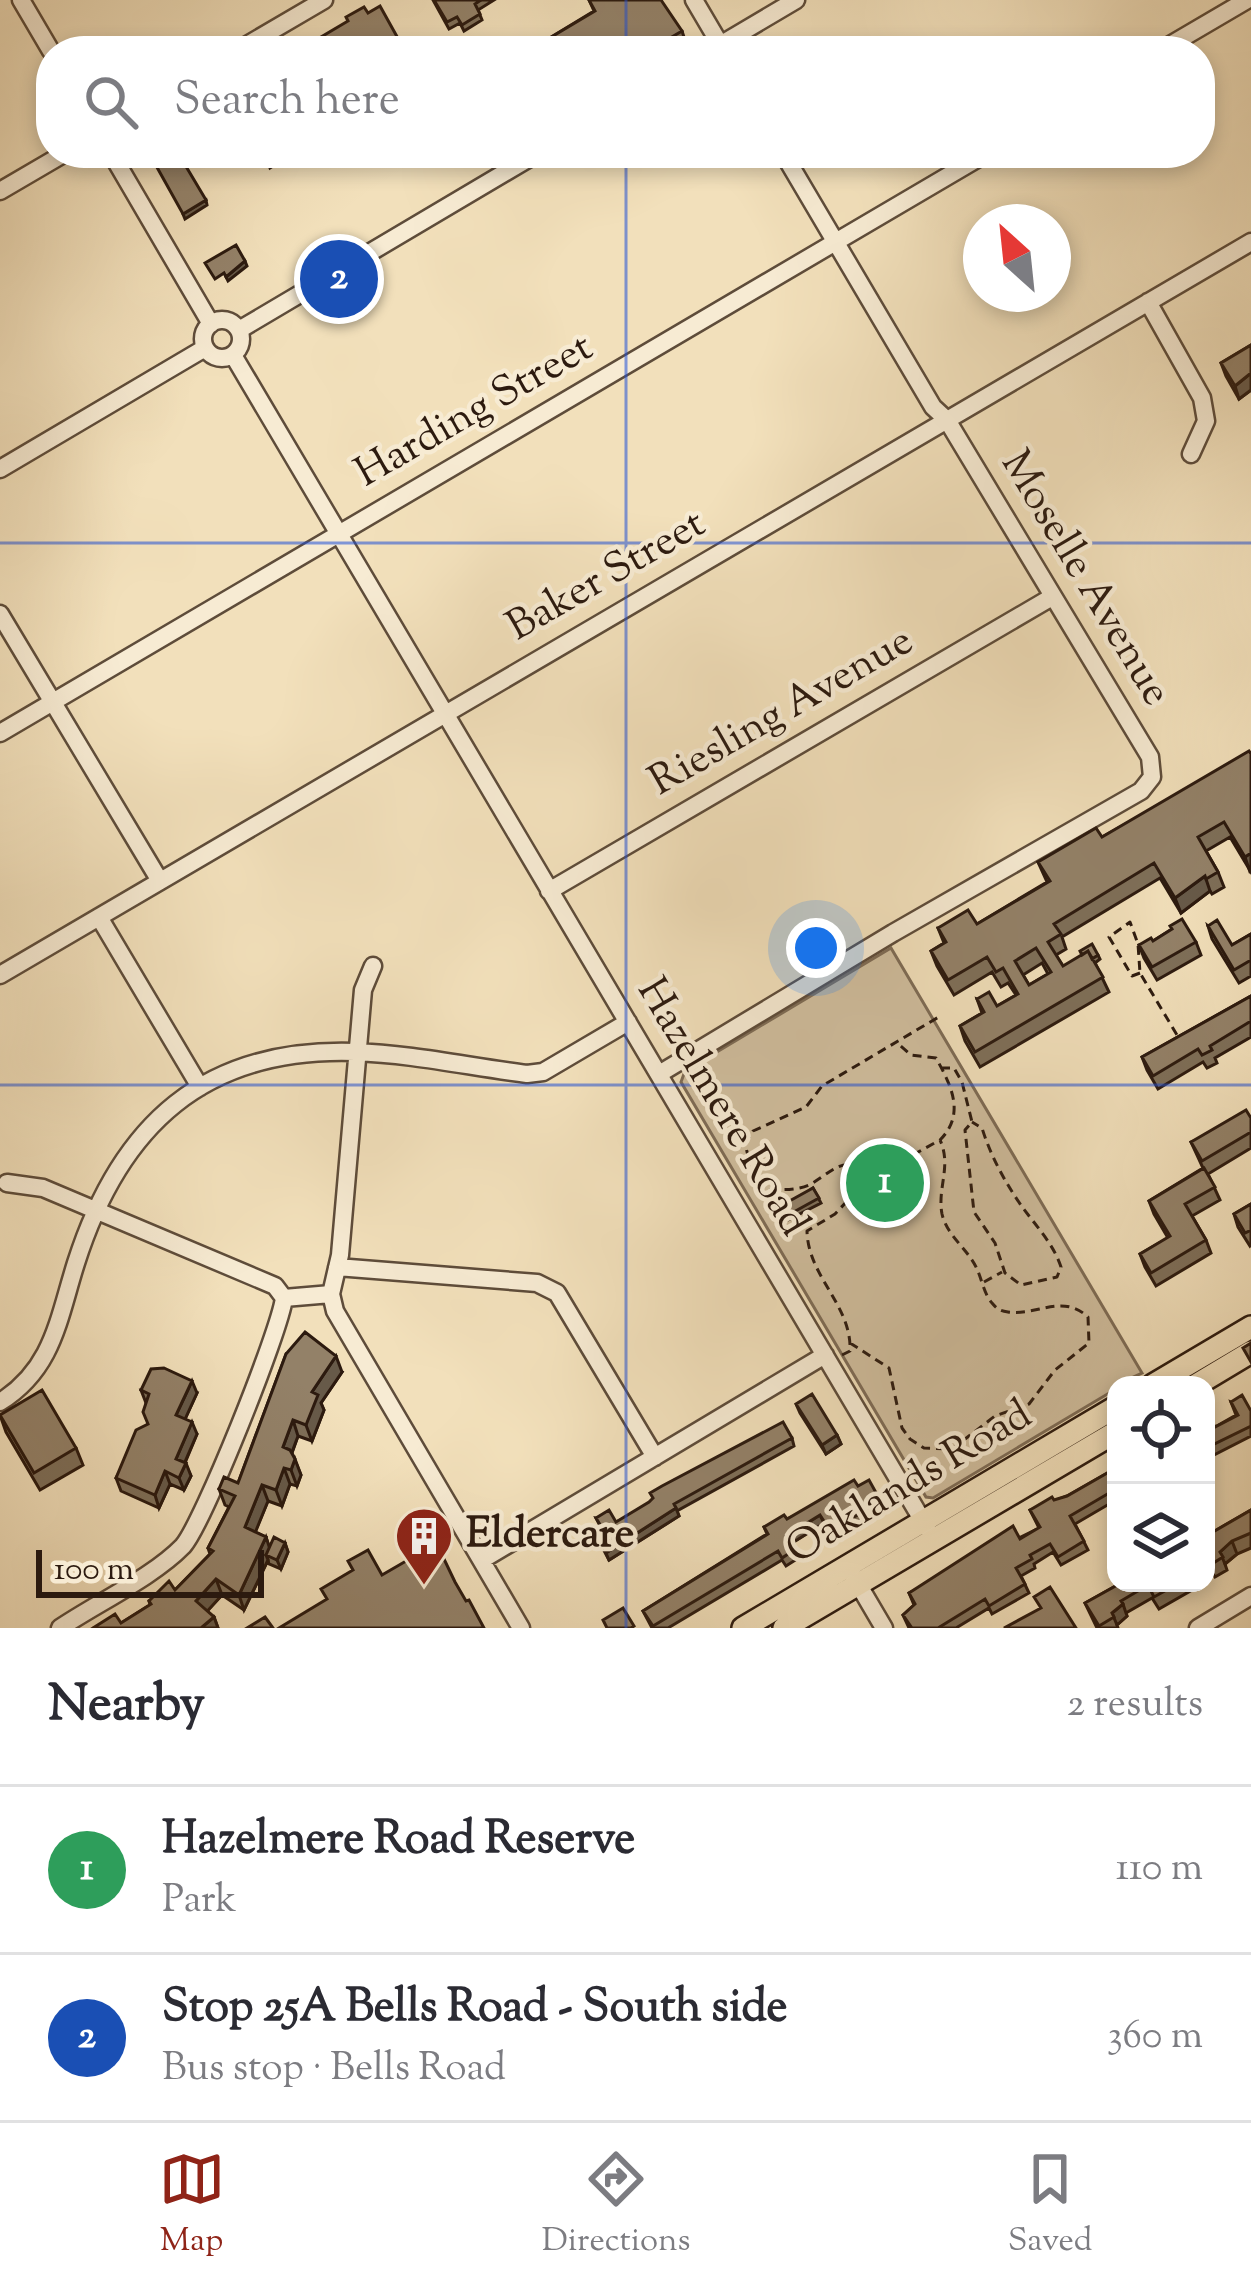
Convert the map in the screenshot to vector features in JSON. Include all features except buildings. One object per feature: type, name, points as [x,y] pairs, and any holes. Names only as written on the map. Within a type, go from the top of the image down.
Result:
[{"type":"main road","points":[[1168,1376],[1251,1327]]},
{"type":"main road","points":[[1211,1376],[1251,1352]]},
{"type":"main road","name":"Oaklands Road","points":[[929,1531],[1107,1413]]},
{"type":"main road","name":"Oaklands Road","points":[[743,1628],[853,1576],[1107,1437]]},
{"type":"main road","name":"Oaklands Road","points":[[784,1628],[853,1576]]},
{"type":"street","points":[[21,0],[42,36]]},
{"type":"street","points":[[263,36],[324,0]]},
{"type":"street","points":[[694,0],[712,36]]},
{"type":"street","points":[[739,36],[796,0]]},
{"type":"street","points":[[1186,36],[1247,0]]},
{"type":"street","points":[[0,191],[39,168]]},
{"type":"street","points":[[120,168],[211,324]]},
{"type":"street","points":[[239,330],[513,168]]},
{"type":"street","name":"Moselle Avenue","points":[[659,1074],[1141,791],[1152,777],[1150,757],[792,168]]},
{"type":"street","name":"Harding Street","points":[[0,734],[961,168]]},
{"type":"street","name":"Baker Street","points":[[0,975],[1251,242]]},
{"type":"street","points":[[1148,302],[1202,398],[1206,421],[1191,454]]},
{"type":"street","points":[[230,322],[239,330],[241,341],[233,355],[214,357],[205,348],[204,332],[211,324],[230,322]]},
{"type":"street","points":[[0,469],[205,348]]},
{"type":"street","name":"Hazelmere Road","points":[[233,355],[929,1531]]},
{"type":"street","name":"Riesling Avenue","points":[[549,891],[1052,597]]},
{"type":"street","points":[[0,614],[160,881]]},
{"type":"street","points":[[99,917],[200,1087]]},
{"type":"street","points":[[373,966],[363,990],[338,1267],[331,1294],[335,1311],[521,1628]]},
{"type":"street","points":[[0,1402],[25,1387],[46,1359],[93,1210],[117,1166],[142,1133],[200,1087],[251,1064],[298,1053],[358,1052],[527,1074],[543,1072],[628,1022]]},
{"type":"street","points":[[8,1183],[43,1188],[275,1286],[284,1298]]},
{"type":"street","points":[[338,1267],[538,1283],[557,1293],[655,1457]]},
{"type":"street","points":[[284,1298],[331,1294]]},
{"type":"street","points":[[60,1628],[186,1542],[217,1477],[284,1298]]},
{"type":"street","points":[[482,1560],[828,1359]]},
{"type":"street","points":[[853,1576],[884,1628]]},
{"type":"street","points":[[1198,1628],[1251,1596]]},
{"type":"path","points":[[1140,973],[1132,976],[1108,937],[1130,922],[1138,944],[1140,973],[1178,1035]]},
{"type":"path","points":[[878,1174],[850,1163],[823,1173],[809,1185],[780,1190],[765,1185],[746,1143],[753,1131],[806,1107],[821,1086],[942,1015]]},
{"type":"path","points":[[828,1359],[850,1351],[847,1318],[810,1254],[807,1231],[835,1214],[878,1174],[950,1130],[955,1100],[941,1068],[933,1055],[911,1054],[896,1042]]},
{"type":"path","points":[[941,1068],[956,1070],[972,1122],[982,1128],[1012,1192],[1054,1251],[1061,1267],[1051,1280],[1022,1285],[1004,1271],[995,1243],[977,1219],[970,1201],[965,1130],[972,1122]]},
{"type":"path","points":[[850,1343],[889,1368],[898,1415],[910,1439],[924,1448],[952,1448],[995,1416],[1029,1404],[1055,1370],[1089,1343],[1088,1317],[1079,1309],[1048,1305],[1013,1313],[1001,1311],[989,1299],[976,1265],[947,1228],[942,1211],[946,1166],[940,1140]]},
{"type":"path","points":[[780,1190],[780,1202]]},
{"type":"path","points":[[982,1282],[1004,1271]]},
{"type":"shaded area","points":[[891,948],[1142,1373],[1107,1376],[1107,1394],[933,1498],[926,1497],[681,1082],[685,1071]]},
{"type":"place","name":"Stop 25A Bells Road - South side","points":[[339,279]]},
{"type":"place","name":"Hazelmere Road Reserve","points":[[885,1183]]},
{"type":"place","name":"Eldercare","points":[[424,1587]]}]
